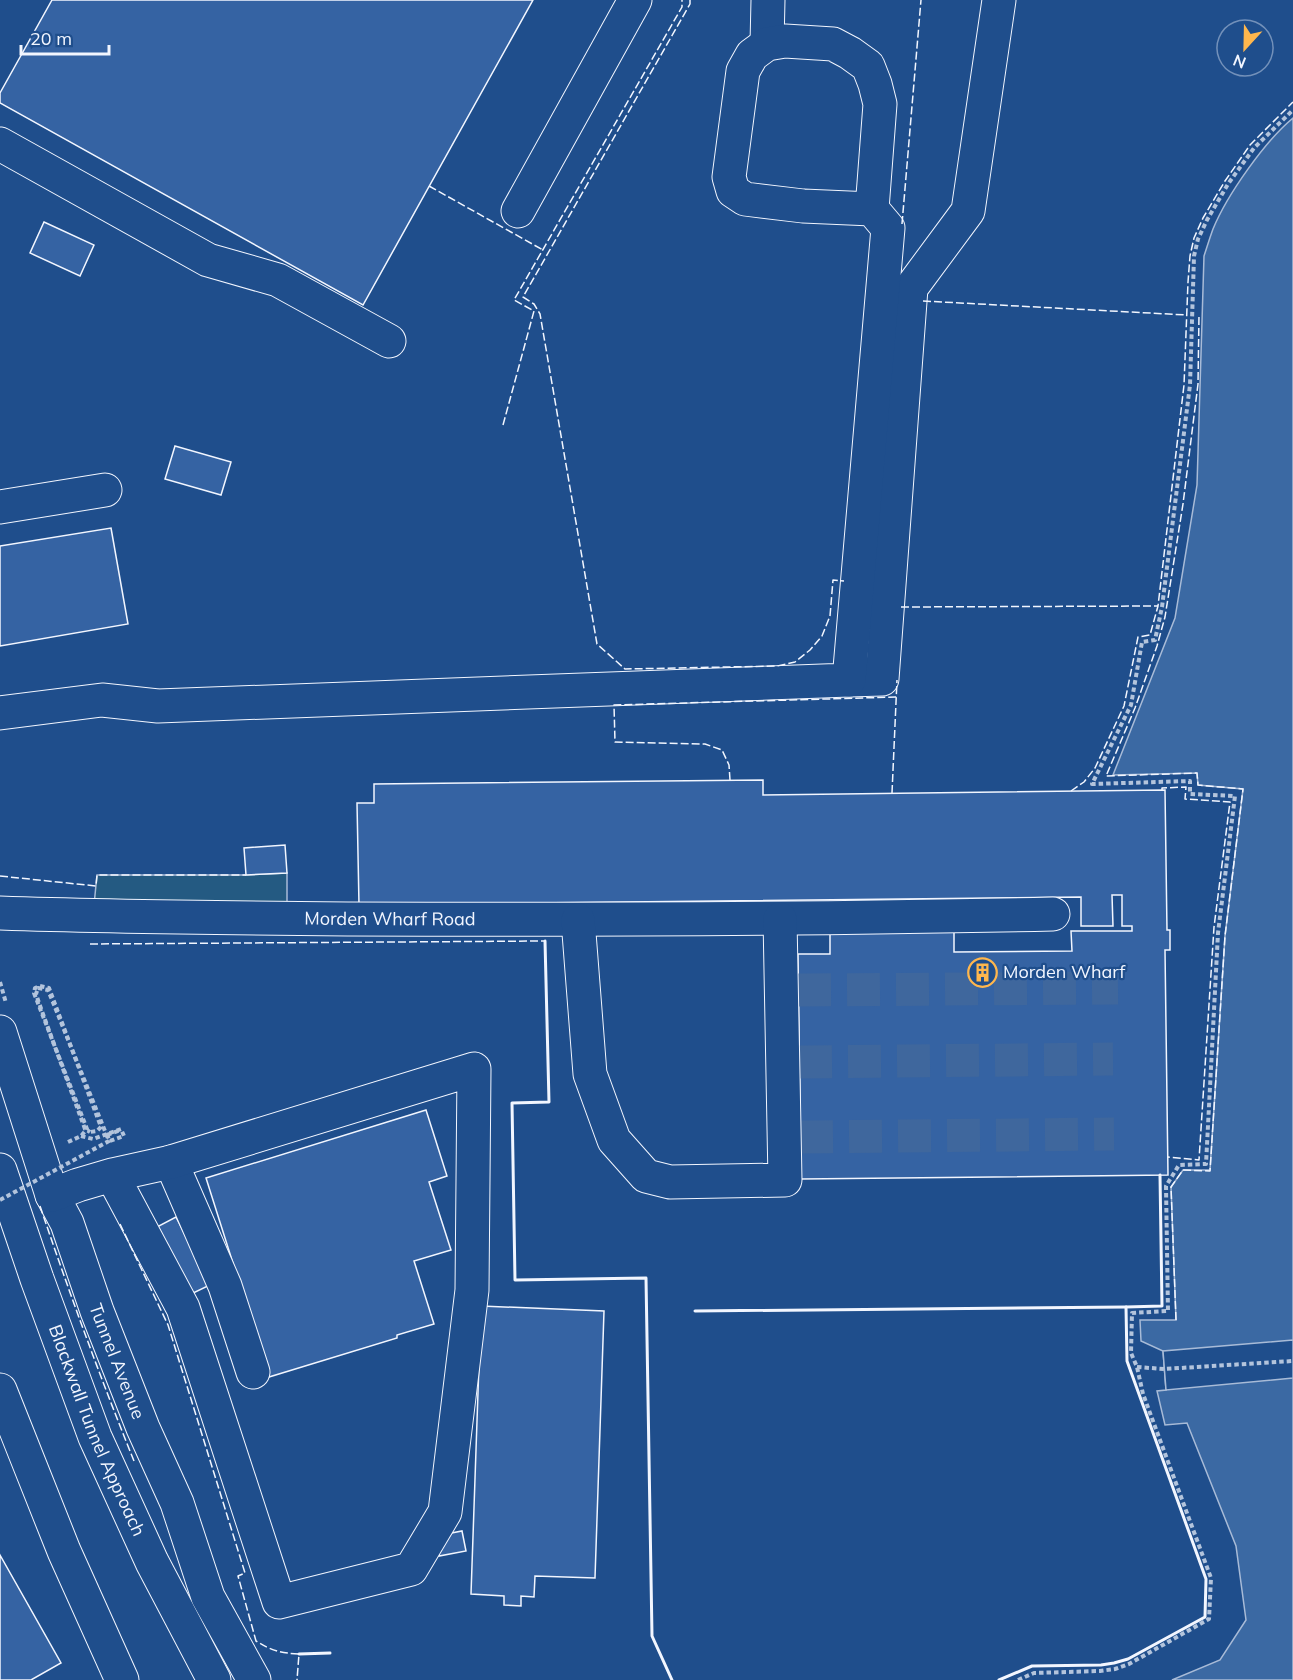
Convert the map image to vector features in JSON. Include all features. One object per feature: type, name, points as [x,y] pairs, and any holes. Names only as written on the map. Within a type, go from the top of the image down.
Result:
[{"type":"main road","points":[[518,211],[635,0]]},
{"type":"main road","points":[[767,44],[768,0]]},
{"type":"main road","points":[[0,713],[102,700],[158,706],[882,679],[911,288],[968,212],[999,0]]},
{"type":"main road","points":[[849,680],[888,228],[872,209],[880,104],[868,66],[850,53],[833,44],[785,41],[767,44],[752,55],[743,71],[729,177],[733,191],[745,199],[791,205],[872,209]]},
{"type":"main road","points":[[0,144],[208,260],[278,280],[389,341]]},
{"type":"main road","points":[[0,507],[105,490]]},
{"type":"main road","name":"Morden Wharf Road","points":[[0,913],[93,916],[578,920],[1053,915]]},
{"type":"main road","points":[[578,920],[590,1074],[614,1140],[646,1176],[670,1182],[785,1180],[792,1137],[790,990],[780,919]]},
{"type":"main road","name":"Tunnel Avenue","points":[[0,1032],[52,1195],[67,1223],[97,1311],[177,1503],[208,1597],[254,1680]]},
{"type":"main road","points":[[52,1195],[112,1175],[171,1162],[474,1069],[472,1290],[447,1500],[445,1512],[411,1569],[279,1602],[183,1308],[112,1175]]},
{"type":"main road","points":[[171,1162],[225,1286],[253,1372]]},
{"type":"main road","name":"Blackwall Tunnel Approach","points":[[0,1170],[95,1437],[152,1562],[214,1680]]},
{"type":"main road","points":[[0,1390],[64,1551],[122,1680]]},
{"type":"main road","points":[[91,1613],[108,1680]]},
{"type":"path","points":[[1018,1680],[1034,1673],[1115,1669],[1129,1664],[1209,1619],[1211,1578],[1143,1394],[1137,1367],[1131,1353],[1132,1313],[1168,1311],[1166,1186],[1179,1165],[1206,1164],[1218,933],[1235,796],[1190,794],[1190,781],[1092,784],[1131,705],[1142,642],[1155,640],[1162,607],[1190,385],[1194,256],[1198,239],[1228,184],[1254,148],[1293,110]]},
{"type":"path","points":[[0,1200],[109,1142],[104,1132],[87,1088],[82,1077],[48,990],[38,988],[36,994],[85,1129],[90,1132],[97,1131],[101,1127],[85,1084],[81,1074],[49,988],[40,986],[35,988],[34,993],[37,999],[84,1124],[87,1129],[81,1136],[61,1145]]},
{"type":"path","points":[[81,1136],[93,1139],[121,1130],[125,1136],[110,1141],[107,1135]]},
{"type":"path","points":[[1137,1367],[1164,1370],[1293,1360]]},
{"type":"shaded area","points":[[1293,118],[1293,1680],[1172,1680],[1220,1660],[1246,1620],[1236,1546],[1187,1423],[1165,1425],[1157,1391],[1166,1390],[1163,1351],[1141,1341],[1140,1320],[1176,1320],[1171,1187],[1183,1170],[1210,1170],[1225,936],[1243,789],[1198,785],[1197,773],[1113,775],[1175,618],[1197,485],[1204,256],[1219,215],[1237,185],[1259,154]]},
{"type":"shaded area","points":[[287,873],[287,906],[94,905],[97,875]]},
{"type":"pier","points":[[1293,1340],[1293,1378],[1166,1390],[1163,1351]]},
{"type":"building","points":[[52,0],[533,0],[363,305],[0,103],[0,93]]},
{"type":"building","points":[[44,222],[94,245],[80,276],[30,253]]},
{"type":"building","points":[[175,446],[231,462],[221,495],[165,479]]},
{"type":"building","points":[[111,528],[128,624],[0,646],[0,546]]},
{"type":"building","name":"Morden Wharf","points":[[763,780],[763,795],[1165,790],[1167,930],[1170,930],[1170,950],[1165,950],[1168,1175],[801,1179],[798,954],[830,954],[830,931],[954,929],[954,952],[1072,951],[1071,931],[1132,931],[1132,926],[1122,926],[1122,895],[1112,895],[1113,926],[1081,926],[1081,897],[359,905],[357,803],[374,803],[374,784]]},
{"type":"building","points":[[285,845],[287,873],[246,875],[244,848]]},
{"type":"building","points":[[426,1110],[447,1176],[429,1182],[451,1250],[414,1261],[434,1324],[397,1335],[397,1338],[269,1377],[206,1178]]},
{"type":"building","points":[[176,1217],[210,1285],[187,1296],[153,1229]]},
{"type":"building","points":[[481,1306],[604,1311],[595,1578],[535,1576],[534,1597],[521,1596],[521,1606],[504,1605],[504,1596],[471,1594]]},
{"type":"building","points":[[462,1531],[466,1551],[439,1556],[436,1536]]},
{"type":"building","points":[[0,1555],[61,1663],[31,1680],[0,1680]]},
{"type":"tunnel","points":[[798,990],[1118,988]]},
{"type":"tunnel","points":[[799,1062],[1113,1059]]},
{"type":"tunnel","points":[[800,1137],[1114,1134]]},
{"type":"fence","points":[[503,425],[534,311],[514,300],[682,7],[682,0]]},
{"type":"fence","points":[[690,0],[690,4],[523,297],[534,304],[540,314],[597,644],[625,669],[777,666],[795,662],[822,636],[830,616],[833,580],[844,581]]},
{"type":"fence","points":[[902,224],[921,0]]},
{"type":"fence","points":[[1071,791],[1084,782],[1095,768],[1124,706],[1138,637],[1150,635],[1158,606],[1184,385],[1188,282],[1194,238],[1225,181],[1250,145],[1293,102]]},
{"type":"fence","points":[[429,186],[543,250]]},
{"type":"fence","points":[[923,301],[1187,315]]},
{"type":"fence","points":[[1176,1320],[1171,1187],[1183,1170],[1210,1171],[1225,936],[1243,789],[1198,785],[1197,773],[1106,776],[1135,708],[1165,617],[1183,504],[1198,384],[1199,315]]},
{"type":"fence","points":[[901,607],[1158,606]]},
{"type":"fence","points":[[892,793],[897,680]]},
{"type":"fence","points":[[730,780],[729,765],[722,750],[705,744],[615,742],[614,705],[897,697]]},
{"type":"fence","points":[[1162,791],[1162,788],[1186,787],[1185,799],[1230,802],[1214,927],[1199,1160],[1168,1157]]},
{"type":"fence","points":[[0,876],[96,886],[97,875],[246,875]]},
{"type":"fence","points":[[90,944],[545,941]]},
{"type":"fence","points":[[40,1206],[85,1334],[134,1461]]},
{"type":"fence","points":[[120,1224],[168,1325],[245,1573],[238,1576],[256,1641],[277,1651],[299,1654],[297,1680]]},
{"type":"wall","points":[[545,941],[549,1102],[512,1103],[515,1280],[646,1278],[652,1636],[672,1680]]},
{"type":"wall","points":[[999,1680],[1032,1666],[1101,1665],[1128,1659],[1205,1617],[1206,1579],[1127,1361],[1126,1307],[1162,1306],[1160,1175]]},
{"type":"wall","points":[[695,1311],[1126,1307]]},
{"type":"wall","points":[[299,1654],[330,1653]]},
{"type":"place","name":"Morden Wharf","points":[[982,972]]}]
